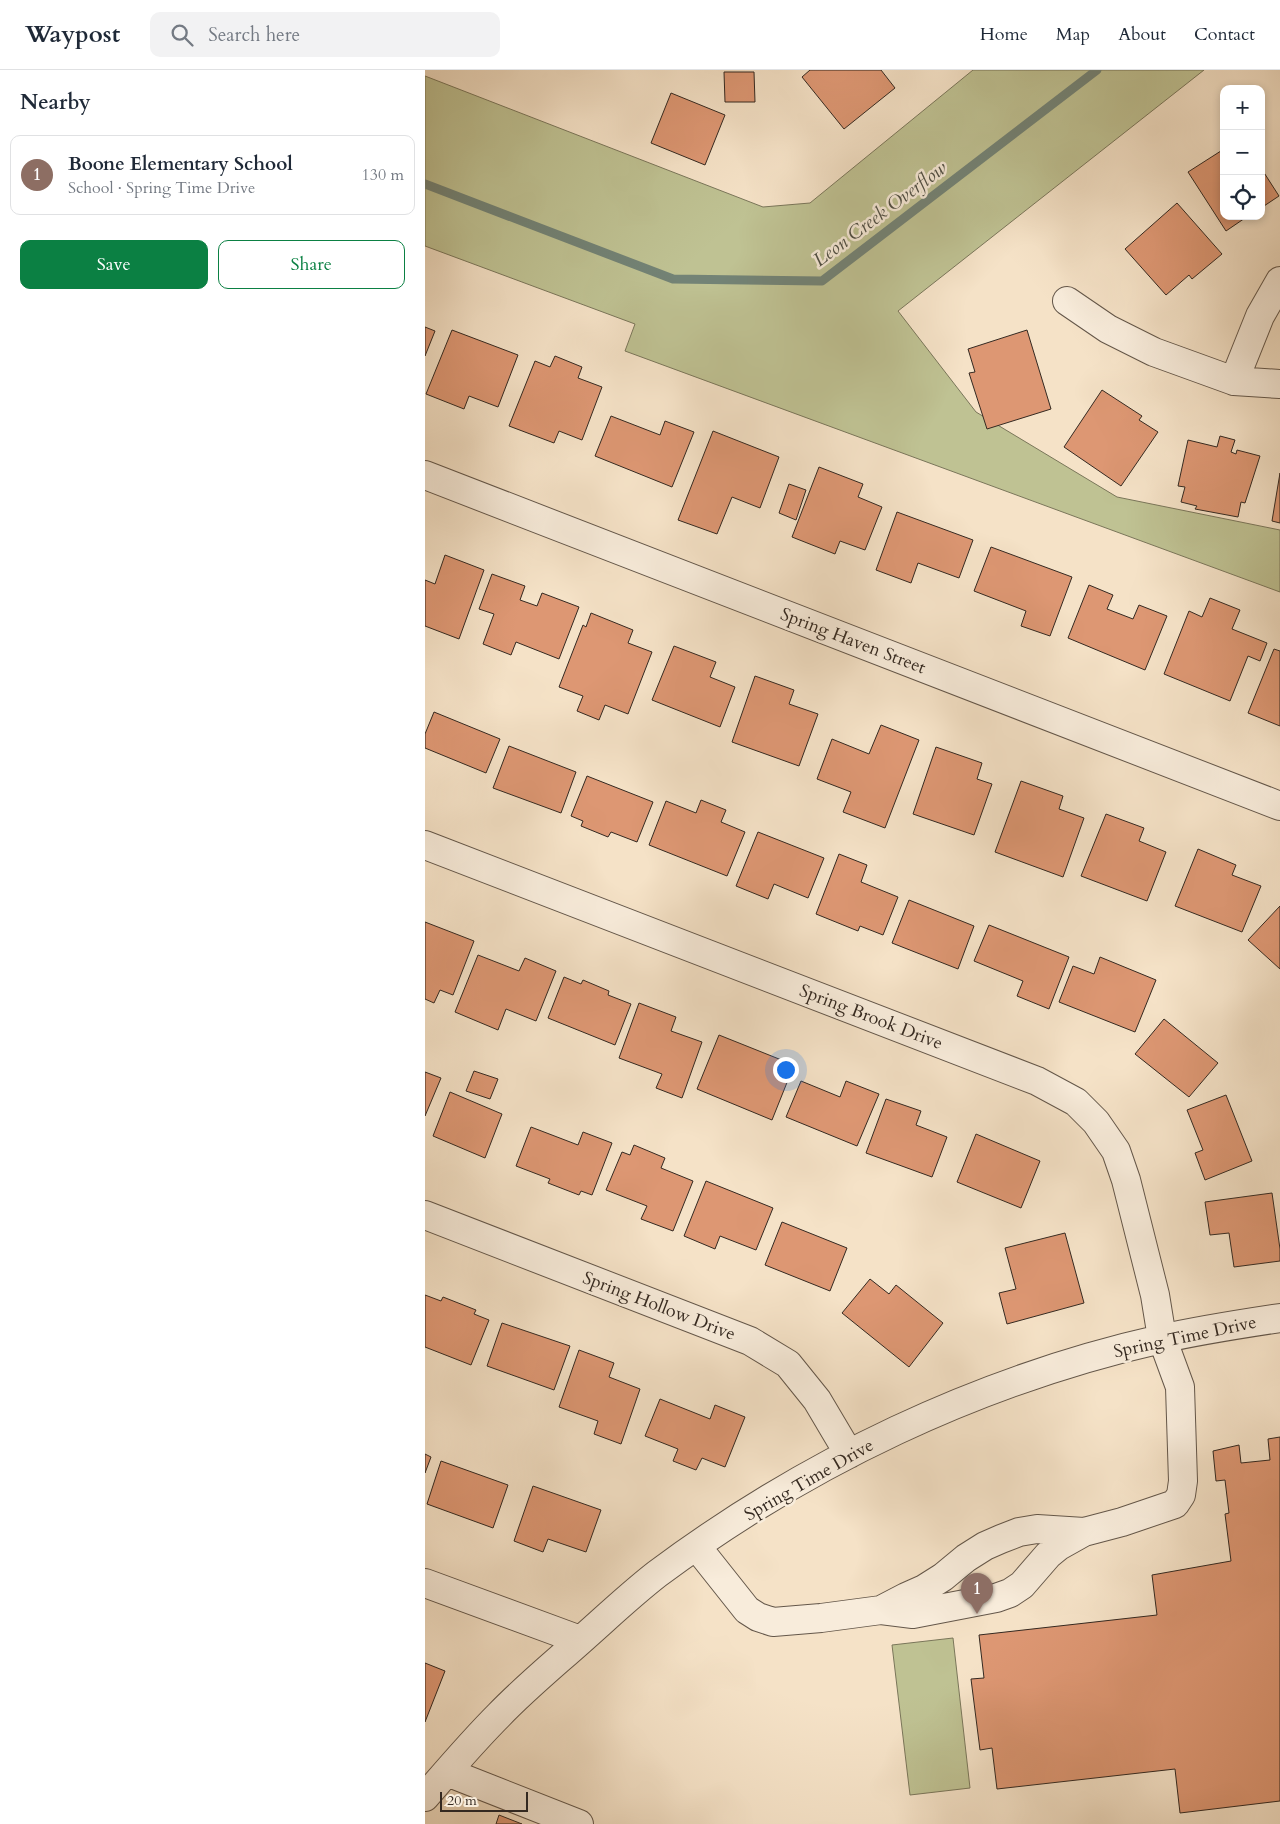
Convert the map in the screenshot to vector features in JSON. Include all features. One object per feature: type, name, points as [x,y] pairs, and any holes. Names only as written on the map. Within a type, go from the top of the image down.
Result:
[{"type":"street","points":[[1234,381],[1260,316],[1280,281]]},
{"type":"street","points":[[1067,301],[1108,329],[1154,352],[1234,381],[1280,384]]},
{"type":"street","name":"Spring Haven Street","points":[[425,475],[1280,806]]},
{"type":"street","name":"Spring Brook Drive","points":[[425,844],[1037,1081],[1076,1102],[1096,1122],[1116,1151],[1126,1180],[1155,1295],[1163,1338],[1180,1387],[1183,1481],[1181,1495],[1175,1504],[1084,1532]]},
{"type":"street","name":"Spring Hollow Drive","points":[[425,1215],[750,1341],[788,1364],[817,1400],[849,1454]]},
{"type":"street","name":"Spring Time Drive","points":[[425,1798],[500,1714],[616,1608],[657,1575],[697,1547],[793,1485],[849,1454],[921,1419],[1019,1380],[1071,1363],[1163,1338],[1280,1318]]},
{"type":"street","points":[[881,1610],[906,1596],[924,1589],[943,1577],[966,1558],[1001,1538],[1037,1529],[1084,1532]]},
{"type":"street","points":[[697,1547],[747,1610],[758,1617],[773,1622],[881,1610],[913,1614],[996,1598],[1010,1593],[1022,1585],[1048,1555],[1059,1546],[1084,1532]]},
{"type":"street","points":[[425,1582],[580,1640]]},
{"type":"street","points":[[447,1772],[579,1824]]},
{"type":"green space","points":[[973,70],[1204,70],[898,311],[976,412],[1117,497],[1280,530],[1280,592],[625,351],[635,324],[425,246],[425,76],[763,207],[810,203]]},
{"type":"green space","points":[[953,1638],[970,1788],[910,1795],[892,1645]]},
{"type":"building","points":[[810,70],[881,70],[895,88],[844,129],[802,77]]},
{"type":"building","points":[[724,72],[754,72],[755,102],[725,102]]},
{"type":"building","points":[[671,93],[725,115],[705,165],[651,143]]},
{"type":"building","points":[[1220,152],[1220,220],[1242,220],[1226,231],[1188,172]]},
{"type":"building","points":[[1265,174],[1279,196],[1265,205]]},
{"type":"building","points":[[1177,203],[1222,254],[1192,279],[1189,275],[1166,295],[1125,249]]},
{"type":"building","points":[[425,327],[435,331],[425,356]]},
{"type":"building","points":[[452,330],[518,355],[498,407],[469,396],[464,409],[426,394]]},
{"type":"building","points":[[1027,330],[1051,409],[987,429],[969,373],[975,372],[968,349]]},
{"type":"building","points":[[555,356],[582,367],[578,378],[602,387],[582,440],[559,431],[554,443],[509,426],[535,361],[550,367]]},
{"type":"building","points":[[1102,390],[1142,416],[1139,420],[1158,432],[1121,486],[1064,447]]},
{"type":"building","points":[[611,416],[660,435],[665,421],[694,432],[672,487],[595,456]]},
{"type":"building","points":[[713,431],[779,457],[760,508],[732,497],[717,534],[678,520]]},
{"type":"building","points":[[1220,436],[1235,440],[1231,452],[1236,454],[1237,450],[1260,456],[1245,503],[1241,502],[1238,517],[1195,509],[1197,506],[1181,502],[1185,487],[1178,486],[1188,440],[1217,447]]},
{"type":"building","points":[[819,467],[863,484],[858,497],[882,507],[865,550],[840,541],[835,554],[792,537]]},
{"type":"building","points":[[1280,473],[1280,523],[1272,521]]},
{"type":"building","points":[[789,484],[806,490],[796,520],[779,513]]},
{"type":"building","points":[[897,512],[973,540],[959,578],[918,563],[911,583],[876,570]]},
{"type":"building","points":[[991,547],[1072,577],[1050,636],[1021,626],[1026,611],[974,591]]},
{"type":"building","points":[[445,555],[484,570],[459,639],[425,626],[425,580],[435,584]]},
{"type":"building","points":[[492,574],[525,586],[520,600],[537,606],[542,593],[579,607],[559,659],[516,642],[511,655],[483,644],[494,614],[479,609]]},
{"type":"building","points":[[1089,585],[1113,595],[1107,609],[1133,619],[1139,605],[1167,616],[1145,670],[1068,638]]},
{"type":"building","points":[[1210,598],[1240,610],[1232,629],[1267,643],[1260,661],[1248,656],[1230,701],[1164,674],[1189,611],[1202,617]]},
{"type":"building","points":[[591,613],[633,630],[628,643],[652,652],[628,714],[605,705],[599,720],[577,711],[583,696],[559,687],[583,625],[586,627]]},
{"type":"building","points":[[674,646],[716,662],[710,677],[735,687],[720,727],[652,700]]},
{"type":"building","points":[[1274,649],[1280,651],[1280,726],[1248,713]]},
{"type":"building","points":[[755,676],[794,690],[789,704],[818,714],[799,766],[732,742]]},
{"type":"building","points":[[434,712],[500,739],[486,773],[425,748],[425,734]]},
{"type":"building","points":[[881,725],[919,740],[885,828],[843,812],[851,792],[817,779],[832,739],[869,754]]},
{"type":"building","points":[[509,746],[576,772],[561,813],[493,788]]},
{"type":"building","points":[[936,747],[982,763],[977,779],[992,784],[974,835],[913,814]]},
{"type":"building","points":[[587,776],[653,802],[637,842],[611,832],[608,837],[581,826],[583,821],[571,816]]},
{"type":"building","points":[[1021,781],[1063,796],[1059,809],[1084,818],[1063,877],[995,852]]},
{"type":"building","points":[[701,800],[726,810],[721,822],[745,832],[727,876],[649,845],[666,801],[696,813]]},
{"type":"building","points":[[1106,814],[1144,828],[1139,841],[1166,852],[1147,901],[1081,876]]},
{"type":"building","points":[[758,832],[824,858],[808,898],[774,884],[768,899],[736,886]]},
{"type":"building","points":[[1198,849],[1236,865],[1232,875],[1261,886],[1242,932],[1175,906]]},
{"type":"building","points":[[839,854],[867,865],[861,882],[898,897],[883,935],[860,926],[858,931],[816,914]]},
{"type":"building","points":[[909,900],[974,926],[958,969],[892,943]]},
{"type":"building","points":[[1280,906],[1280,969],[1248,940]]},
{"type":"building","points":[[425,922],[474,941],[453,995],[440,990],[434,1003],[425,999]]},
{"type":"building","points":[[989,925],[1069,957],[1049,1009],[1017,996],[1023,981],[974,961]]},
{"type":"building","points":[[478,955],[519,971],[525,958],[556,971],[536,1021],[506,1009],[498,1030],[455,1012]]},
{"type":"building","points":[[1100,957],[1156,980],[1135,1032],[1059,1002],[1073,966],[1094,974]]},
{"type":"building","points":[[564,977],[581,984],[583,980],[609,991],[608,995],[631,1004],[615,1045],[548,1018]]},
{"type":"building","points":[[639,1003],[676,1017],[671,1031],[702,1042],[682,1098],[656,1088],[662,1074],[619,1058]]},
{"type":"building","points":[[1164,1019],[1218,1063],[1189,1097],[1135,1054]]},
{"type":"building","points":[[719,1035],[794,1065],[772,1120],[697,1089]]},
{"type":"building","points":[[474,1071],[498,1079],[490,1099],[466,1091]]},
{"type":"building","points":[[425,1072],[441,1078],[425,1116]]},
{"type":"building","points":[[801,1081],[840,1097],[846,1081],[879,1094],[857,1146],[786,1117]]},
{"type":"building","points":[[450,1092],[502,1114],[485,1158],[433,1136]]},
{"type":"building","points":[[1226,1095],[1252,1161],[1205,1180],[1195,1153],[1203,1150],[1187,1110]]},
{"type":"building","points":[[886,1099],[921,1111],[916,1125],[947,1137],[932,1177],[866,1153]]},
{"type":"building","points":[[531,1127],[578,1145],[583,1132],[612,1143],[592,1195],[581,1191],[579,1195],[548,1183],[550,1179],[516,1166]]},
{"type":"building","points":[[976,1134],[1040,1161],[1021,1208],[957,1182]]},
{"type":"building","points":[[634,1145],[665,1158],[661,1168],[693,1181],[673,1231],[641,1219],[647,1206],[606,1190],[622,1152],[630,1155]]},
{"type":"building","points":[[706,1181],[773,1208],[756,1250],[720,1236],[715,1249],[684,1236]]},
{"type":"building","points":[[1272,1193],[1280,1261],[1234,1267],[1229,1233],[1210,1235],[1205,1202]]},
{"type":"building","points":[[782,1222],[847,1248],[830,1291],[765,1265]]},
{"type":"building","points":[[1065,1233],[1084,1303],[1007,1324],[999,1293],[1016,1289],[1005,1248]]},
{"type":"building","points":[[870,1279],[889,1294],[896,1285],[943,1323],[909,1367],[842,1313]]},
{"type":"building","points":[[425,1295],[441,1301],[443,1297],[476,1310],[474,1314],[489,1320],[471,1365],[425,1347]]},
{"type":"building","points":[[502,1323],[570,1346],[554,1390],[487,1366]]},
{"type":"building","points":[[579,1350],[614,1363],[609,1377],[640,1389],[621,1444],[594,1434],[598,1421],[559,1407]]},
{"type":"building","points":[[660,1399],[710,1419],[715,1405],[745,1417],[725,1467],[702,1458],[696,1470],[673,1461],[678,1449],[645,1436]]},
{"type":"building","points":[[1280,1437],[1280,1801],[1180,1813],[1175,1769],[997,1789],[992,1748],[980,1750],[971,1679],[984,1678],[979,1635],[1157,1615],[1152,1575],[1231,1561],[1225,1514],[1229,1513],[1225,1480],[1216,1481],[1213,1451],[1239,1445],[1241,1463],[1270,1460],[1268,1439]]},
{"type":"building","points":[[425,1454],[431,1457],[425,1473]]},
{"type":"building","points":[[441,1461],[508,1485],[493,1528],[427,1504]]},
{"type":"building","points":[[533,1486],[601,1510],[586,1552],[548,1539],[543,1552],[514,1541]]},
{"type":"building","points":[[425,1663],[445,1671],[425,1722]]},
{"type":"building","points":[[499,1815],[522,1824],[496,1824]]},
{"type":"waterway","name":"Leon Creek Overflow","points":[[425,184],[673,279],[822,281],[1097,70]]},
{"type":"place","name":"Boone Elementary School","points":[[977,1614]]}]
